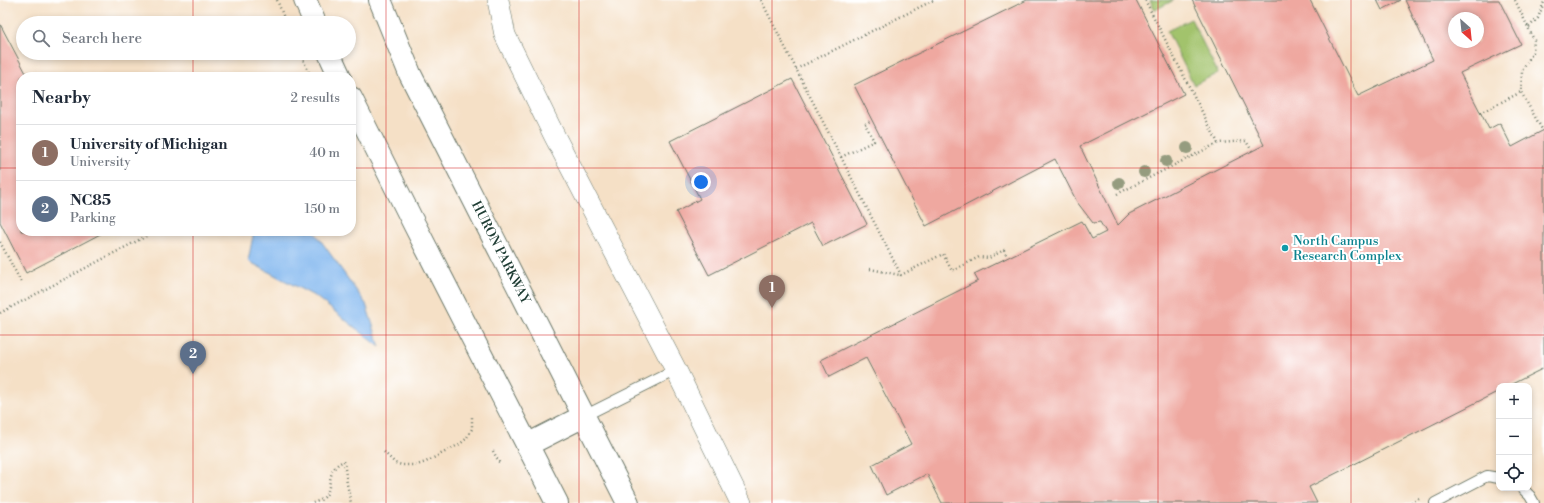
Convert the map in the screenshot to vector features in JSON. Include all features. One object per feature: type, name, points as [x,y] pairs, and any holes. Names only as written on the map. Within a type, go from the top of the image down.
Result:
[{"type":"main road","points":[[305,0],[312,16]]},
{"type":"main road","name":"HURON PARKWAY","points":[[380,0],[410,74],[628,503]]},
{"type":"main road","points":[[332,60],[338,72]]},
{"type":"main road","points":[[356,108],[557,503]]},
{"type":"main road","points":[[527,445],[584,416]]},
{"type":"street","points":[[498,0],[505,35],[554,135],[676,370],[741,503]]},
{"type":"lane","points":[[584,416],[676,370]]},
{"type":"lane","points":[[1435,503],[1487,476],[1496,478]]},
{"type":"lane","points":[[1525,491],[1534,503]]},
{"type":"path","points":[[277,0],[283,16]]},
{"type":"path","points":[[761,0],[901,275]]},
{"type":"path","points":[[796,69],[934,0]]},
{"type":"path","points":[[1145,0],[1218,143]]},
{"type":"path","points":[[1515,0],[1534,40],[1533,52],[1522,71],[1521,92],[1543,131]]},
{"type":"path","points":[[1529,27],[1538,18],[1544,2]]},
{"type":"path","points":[[303,60],[309,72]]},
{"type":"path","points":[[1480,112],[1521,92]]},
{"type":"path","points":[[841,157],[874,141],[865,124],[872,120]]},
{"type":"path","points":[[1117,194],[1218,143],[1246,141],[1252,151]]},
{"type":"path","points":[[0,313],[146,236]]},
{"type":"path","points":[[0,242],[21,282]]},
{"type":"path","points":[[870,269],[901,275],[943,254],[952,270],[979,256],[989,258],[1004,250],[1007,257]]},
{"type":"path","points":[[384,452],[395,463],[402,465],[417,465],[426,462],[460,444],[466,439],[472,429],[472,414]]},
{"type":"path","points":[[493,451],[500,464]]},
{"type":"path","points":[[313,503],[323,499],[326,494],[334,467],[344,461],[351,503]]},
{"type":"green space","points":[[1150,0],[1174,0],[1155,10]]},
{"type":"green space","points":[[1191,19],[1218,73],[1194,85],[1167,31]]},
{"type":"water","points":[[253,236],[318,236],[366,304],[380,347],[316,297],[248,261]]},
{"type":"building","name":"North Campus Research Complex","points":[[1027,0],[1136,0],[1184,94],[1080,146],[1118,225],[1129,214],[1264,145],[1192,0],[1310,0],[1358,96],[1433,60],[1405,0],[1499,0],[1521,44],[1460,73],[1489,129],[1500,123],[1512,147],[1544,130],[1544,368],[1514,383],[1496,383],[1496,393],[1309,487],[1317,503],[942,503],[927,474],[886,495],[872,465],[911,444],[866,358],[829,377],[821,360],[978,281],[974,274],[1082,221],[1092,239],[1106,232],[1100,222],[1093,223],[1077,202],[1055,159],[926,226],[854,85]]},
{"type":"building","points":[[1377,0],[1401,0],[1382,10]]},
{"type":"building","points":[[0,24],[16,54],[16,60],[19,60],[25,72],[16,72],[16,236],[96,236],[26,273],[0,222]]},
{"type":"building","points":[[792,79],[867,224],[823,246],[811,223],[709,275],[676,212],[700,199],[670,141]]},
{"type":"place","name":"North Campus Research Complex","points":[[1285,248]]},
{"type":"place","name":"University of Michigan","points":[[772,308]]},
{"type":"place","name":"NC85","points":[[193,374]]}]
